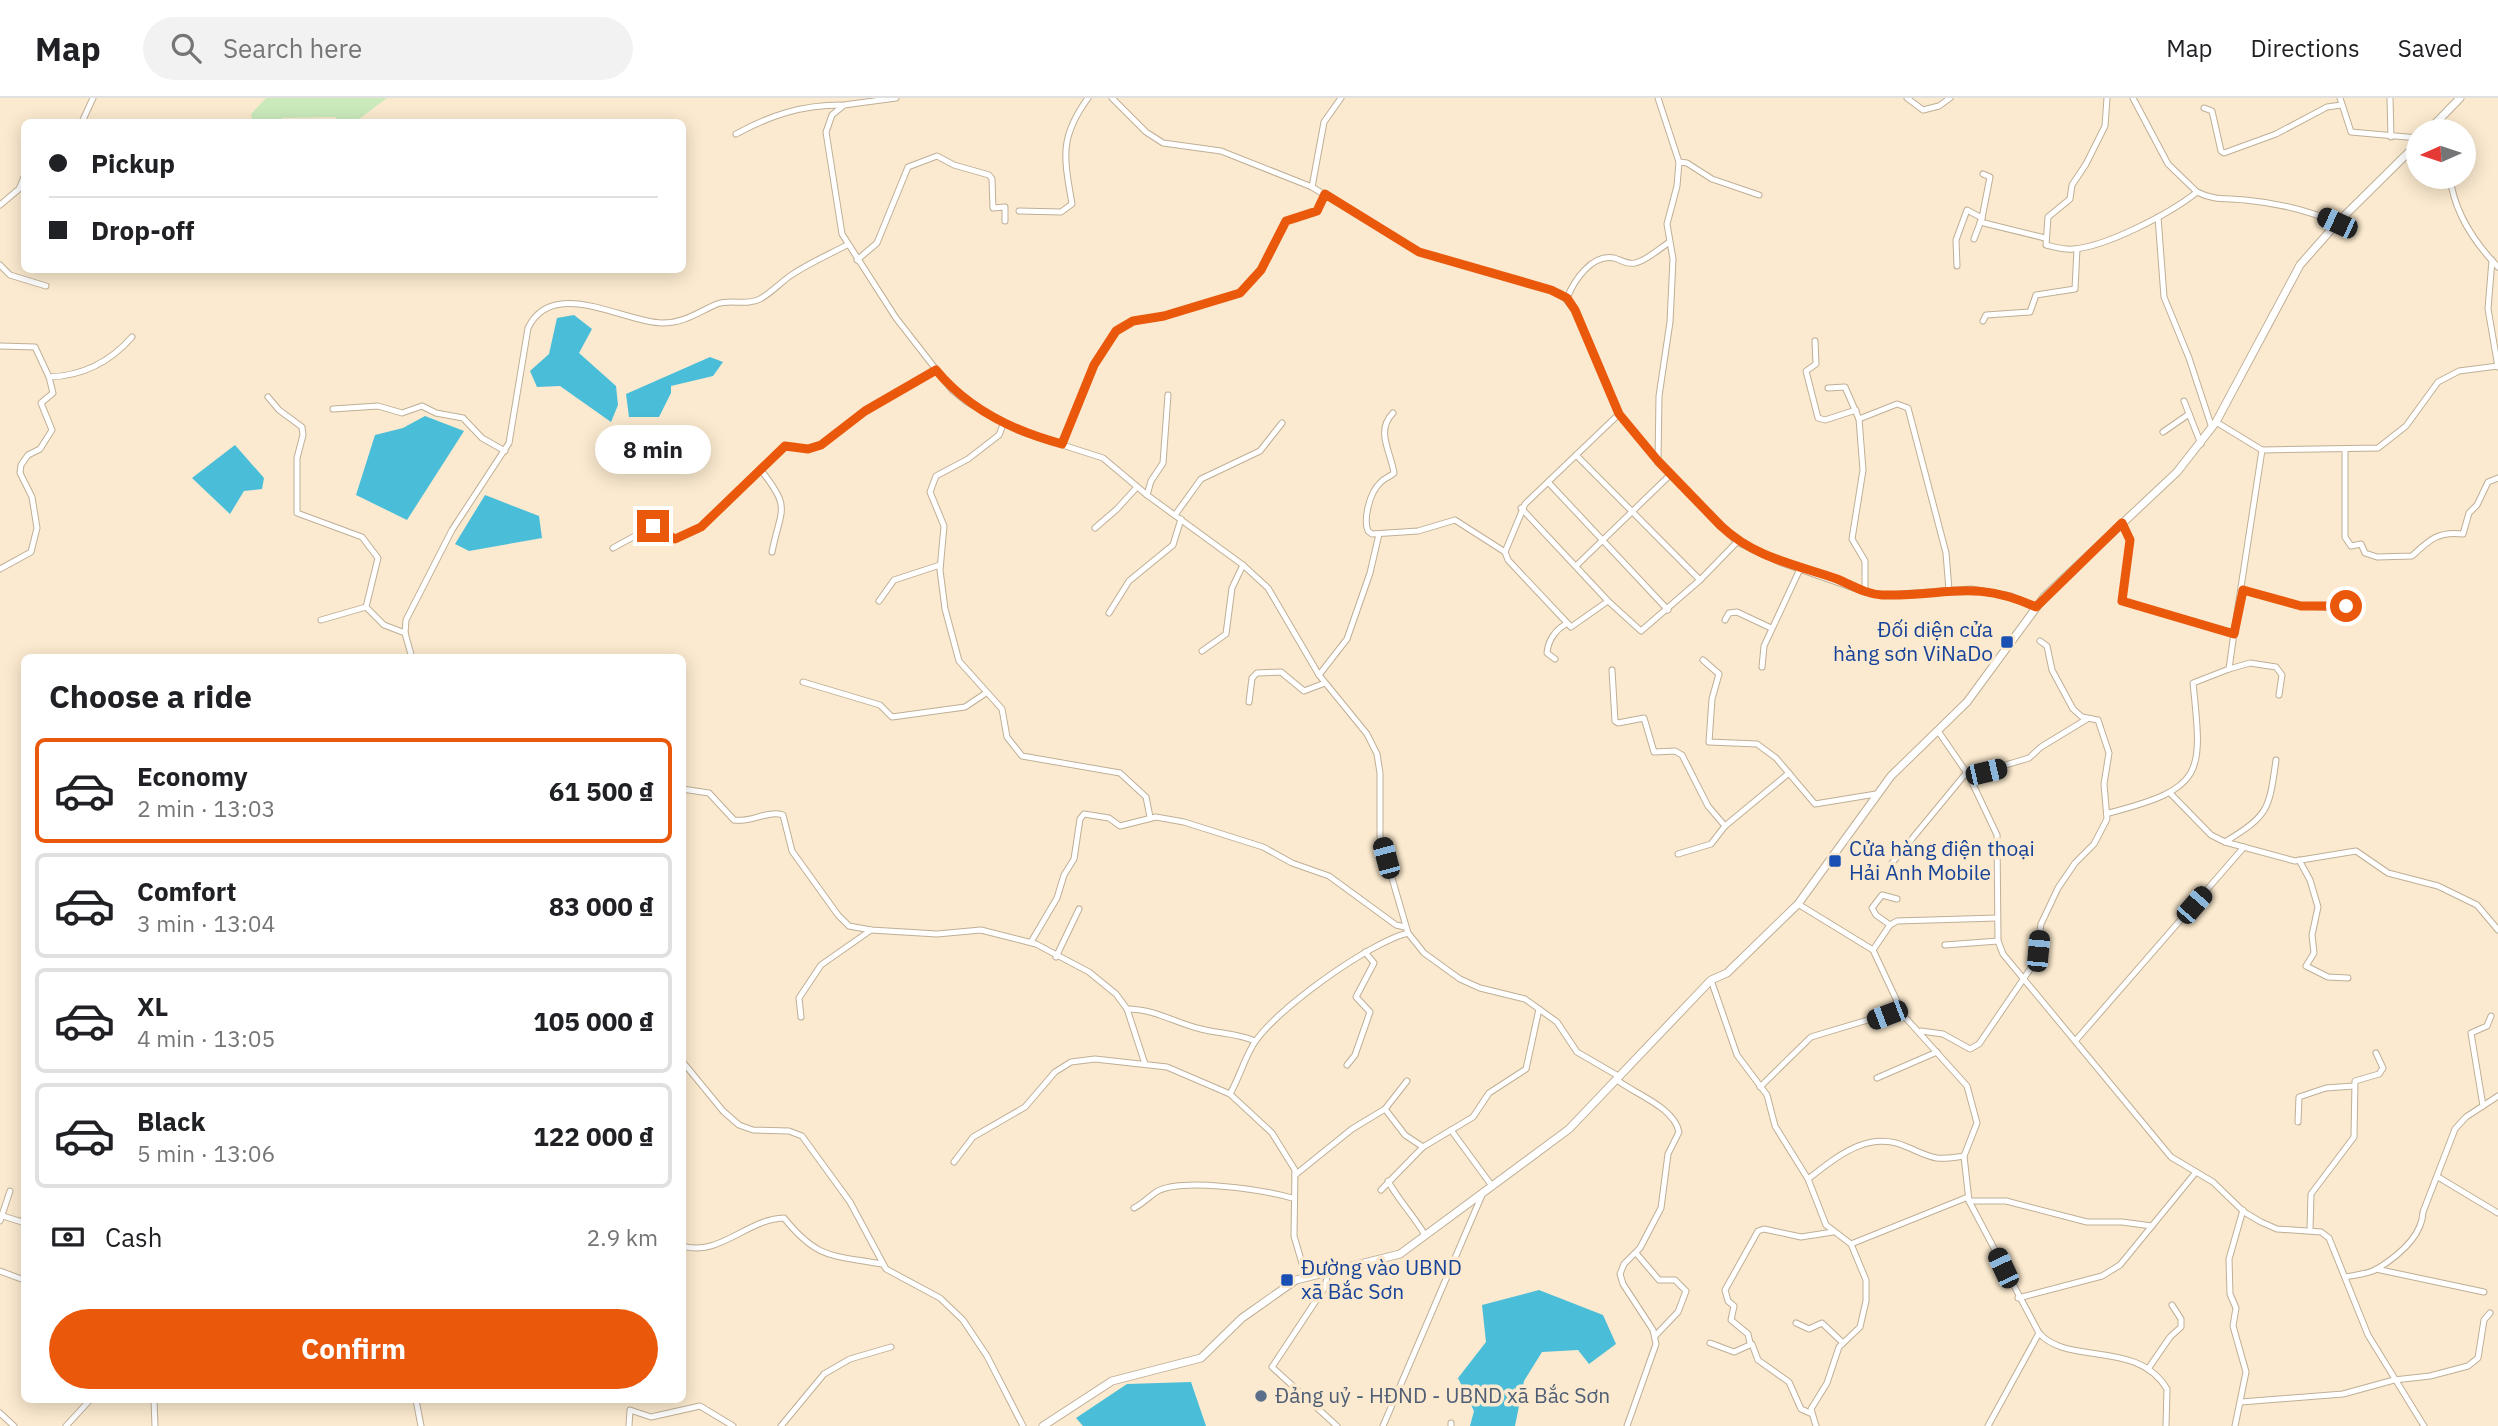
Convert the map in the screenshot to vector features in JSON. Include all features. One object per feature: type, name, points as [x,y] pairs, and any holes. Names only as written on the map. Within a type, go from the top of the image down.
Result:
[{"type":"street","points":[[83,119],[93,98]]},
{"type":"street","points":[[736,134],[775,115],[806,106],[896,98]]},
{"type":"street","points":[[1019,211],[1061,212],[1072,204],[1064,151],[1068,132],[1088,98]]},
{"type":"street","points":[[1112,98],[1146,132],[1163,143],[1221,151],[1312,187],[1419,252],[1551,290],[1567,298],[1575,310],[1619,414],[1658,461],[1737,542],[1767,557],[1866,592],[1885,595],[1949,590],[1997,593],[2036,607]]},
{"type":"street","points":[[1312,187],[1324,122],[1342,98]]},
{"type":"street","points":[[1658,98],[1679,162],[1678,182],[1668,218],[1668,243],[1673,259],[1670,322],[1659,396],[1658,461]]},
{"type":"street","points":[[1907,98],[1923,110],[1939,106],[1950,98]]},
{"type":"street","points":[[2107,98],[2105,126],[2072,185],[2070,199],[2048,217],[2046,245],[2077,249],[2158,217],[2197,192]]},
{"type":"street","points":[[2133,98],[2168,164],[2197,192],[2215,200],[2244,200],[2301,209],[2337,223]]},
{"type":"street","points":[[2340,98],[2351,132],[2406,139]]},
{"type":"street","points":[[2390,98],[2390,138]]},
{"type":"street","points":[[2440,119],[2460,98]]},
{"type":"street","points":[[844,104],[832,116],[826,143],[840,225],[847,245],[857,261],[936,370],[959,397],[1004,422],[1031,435],[1103,458],[1147,495],[1243,565],[1273,594],[1319,675],[1367,734],[1377,754],[1380,773],[1380,837],[1406,930],[1424,953],[1460,979],[1480,988],[1521,996],[1558,1022],[1577,1052],[1658,1106],[1679,1128],[1668,1154],[1661,1208],[1636,1253],[1621,1269],[1620,1279],[1656,1336],[1655,1351],[1628,1426]]},
{"type":"street","points":[[2204,108],[2212,111],[2221,151],[2224,153],[2276,134],[2327,107],[2342,105]]},
{"type":"street","points":[[1043,1426],[1116,1380],[1201,1358],[1271,1295],[1306,1277],[1394,1257],[1569,1129],[1711,980],[1727,973],[1798,904],[1897,769],[1983,682],[2036,607],[2177,472],[2201,444],[2214,425],[2294,274],[2337,223],[2406,152]]},
{"type":"street","points":[[857,261],[877,243],[908,167],[937,156],[954,165],[989,175],[992,179],[993,208],[1004,207],[1005,221]]},
{"type":"street","points":[[1679,162],[1688,163],[1712,179],[1759,195]]},
{"type":"street","points":[[1974,239],[1990,177],[1983,174]]},
{"type":"street","points":[[0,205],[21,184]]},
{"type":"street","points":[[2451,189],[2452,197],[2477,244],[2498,267]]},
{"type":"street","points":[[1062,444],[1094,365],[1116,331],[1133,321],[1164,316],[1240,293],[1261,270],[1286,221],[1317,211],[1325,194]]},
{"type":"street","points":[[1957,266],[1956,240],[1967,210],[1981,220],[2045,238]]},
{"type":"street","points":[[2158,217],[2164,297],[2214,425],[2262,450],[2378,448],[2406,426],[2438,382],[2459,371],[2498,367],[2488,309],[2492,260]]},
{"type":"street","points":[[1567,298],[1577,277],[1595,262],[1612,258],[1639,262],[1668,243]]},
{"type":"street","points":[[411,654],[405,633],[406,620],[438,555],[505,451],[512,434],[528,328],[538,314],[559,306],[588,305],[652,323],[683,321],[721,303],[761,299],[794,273],[847,245]]},
{"type":"street","points":[[1983,321],[1987,314],[2030,312],[2036,295],[2075,289],[2077,249]]},
{"type":"street","points":[[0,265],[10,275],[46,286]]},
{"type":"street","points":[[49,377],[84,372],[118,353],[132,337]]},
{"type":"street","points":[[1815,341],[1816,364],[1806,371],[1818,418],[1825,420],[1856,410]]},
{"type":"street","points":[[0,346],[32,345],[40,354],[52,393],[41,403],[52,430],[40,449],[23,460],[20,473],[33,497],[37,528],[31,552],[0,569]]},
{"type":"street","points":[[613,548],[653,526],[675,539],[697,530],[785,446],[808,449],[821,445],[865,411],[936,370]]},
{"type":"street","points":[[1828,388],[1845,387],[1859,419],[1863,470],[1852,539],[1865,561],[1866,592]]},
{"type":"street","points":[[1147,495],[1151,481],[1163,463],[1168,395]]},
{"type":"street","points":[[268,397],[279,410],[302,427],[303,435],[297,458],[297,513],[362,537],[376,553],[378,564],[366,607]]},
{"type":"street","points":[[2184,401],[2201,444]]},
{"type":"street","points":[[1859,419],[1897,404],[1908,408],[1946,553],[1949,590]]},
{"type":"street","points":[[334,409],[378,405],[402,413],[422,406],[442,415],[463,418],[482,438],[505,451]]},
{"type":"street","points":[[1393,413],[1385,426],[1386,448],[1394,473],[1377,487],[1366,524],[1368,531],[1379,534],[1418,531],[1455,520],[1505,552],[1508,560],[1566,624],[1575,627],[1608,601]]},
{"type":"street","points":[[1505,552],[1521,508],[1619,414]]},
{"type":"street","points":[[2163,432],[2189,414]]},
{"type":"street","points":[[1004,422],[999,435],[932,480],[932,499],[944,526],[940,565],[945,609],[959,661],[1004,713],[1007,737],[1022,756],[1120,773],[1146,797],[1150,817]]},
{"type":"street","points":[[1109,613],[1129,581],[1173,545],[1178,517],[1201,479],[1261,451],[1282,422]]},
{"type":"street","points":[[2345,449],[2345,537],[2351,546],[2361,544],[2365,553],[2378,557],[2412,556],[2429,539],[2441,533],[2463,534],[2469,513],[2477,505],[2488,482],[2498,478]]},
{"type":"street","points":[[2229,669],[2262,450]]},
{"type":"street","points":[[1576,455],[1700,580]]},
{"type":"street","points":[[760,469],[783,504],[772,552]]},
{"type":"street","points":[[1576,566],[1671,474]]},
{"type":"street","points":[[1548,482],[1668,610]]},
{"type":"street","points":[[1095,528],[1118,509],[1137,487]]},
{"type":"street","points":[[1521,508],[1608,601],[1642,631],[1668,610],[1737,542]]},
{"type":"street","points":[[2122,523],[2130,540],[2122,601],[2234,634]]},
{"type":"street","points":[[1319,675],[1347,639],[1370,573],[1379,534]]},
{"type":"street","points":[[879,601],[894,580],[940,565]]},
{"type":"street","points":[[1202,651],[1226,634],[1232,588],[1243,565]]},
{"type":"street","points":[[1762,667],[1764,646],[1800,569]]},
{"type":"street","points":[[2243,590],[2301,606],[2358,609]]},
{"type":"street","points":[[366,607],[384,625],[405,633]]},
{"type":"street","points":[[321,620],[366,607]]},
{"type":"street","points":[[1725,620],[1730,613],[1737,612],[1771,628]]},
{"type":"street","points":[[1555,659],[1547,653],[1549,644],[1557,630],[1566,624]]},
{"type":"street","points":[[1921,1031],[1937,1032],[1966,1048],[1973,1048],[2037,957],[2041,924],[2053,896],[2075,863],[2096,840],[2109,813],[2104,788],[2109,753],[2098,720],[2087,719],[2075,713],[2052,670],[2047,646],[2040,641]]},
{"type":"street","points":[[1703,660],[1719,674],[1713,699],[1709,742],[1758,744],[1789,773],[1815,804],[1877,794]]},
{"type":"street","points":[[2109,813],[2171,794],[2187,779],[2198,757],[2193,683],[2250,663],[2276,667],[2282,676],[2280,695]]},
{"type":"street","points":[[1612,670],[1615,721],[1618,723],[1644,718],[1654,752],[1675,751],[1682,755],[1708,806],[1725,826]]},
{"type":"street","points":[[1249,702],[1252,678],[1257,673],[1281,673],[1304,691],[1325,683]]},
{"type":"street","points":[[803,682],[880,705],[892,717],[965,707],[986,693]]},
{"type":"street","points":[[1903,872],[1893,872],[1892,863],[1968,774],[2029,758],[2040,747],[2087,719]]},
{"type":"street","points":[[1938,730],[1968,774],[1997,835],[1998,941],[2003,954],[2077,1039],[2163,1149],[2213,1182],[2243,1210],[2277,1229],[2310,1229],[2329,1238],[2368,1335],[2424,1426]]},
{"type":"street","points":[[2225,842],[2263,816],[2272,792],[2276,760]]},
{"type":"street","points":[[1678,854],[1711,844],[1725,826],[1789,773]]},
{"type":"street","points":[[686,790],[709,793],[734,820],[746,821],[774,813],[783,815],[788,825],[792,851],[838,915],[849,926],[937,934],[975,929],[1031,942],[1093,975],[1116,994],[1127,1009],[1145,1064]]},
{"type":"street","points":[[2171,794],[2211,835],[2225,842],[2300,860],[2356,851],[2388,873],[2438,886],[2477,905],[2498,930]]},
{"type":"street","points":[[1031,942],[1057,898],[1064,875],[1074,859],[1081,815],[1109,818],[1120,826],[1150,817],[1184,822],[1263,847],[1293,863],[1329,876],[1406,930]]},
{"type":"street","points":[[2077,1039],[2244,847]]},
{"type":"street","points":[[2300,860],[2310,880],[2318,907],[2312,935],[2314,953],[2306,966],[2328,977],[2348,978]]},
{"type":"street","points":[[1890,925],[1876,915],[1872,908],[1882,895],[1897,899]]},
{"type":"street","points":[[1798,904],[1873,950],[1901,1010],[1967,1087],[1974,1108],[1976,1130],[1964,1156],[1968,1199],[2018,1298],[2039,1333],[2052,1342],[2088,1352],[2122,1357],[2148,1369],[2167,1389],[2166,1426]]},
{"type":"street","points":[[1056,957],[1079,909]]},
{"type":"street","points":[[1873,950],[1890,925],[1905,920],[1997,918]]},
{"type":"street","points":[[801,1017],[799,998],[821,965],[871,930]]},
{"type":"street","points":[[1230,1094],[1255,1041],[1280,1015],[1365,952],[1406,930]]},
{"type":"street","points":[[1945,945],[1998,941]]},
{"type":"street","points":[[1347,1065],[1354,1055],[1370,1012],[1356,997],[1374,963],[1365,952]]},
{"type":"street","points":[[1711,980],[1734,1049],[1769,1099],[1778,1131],[1808,1179],[1826,1226],[1851,1244],[1866,1280],[1867,1297],[1860,1327],[1843,1343],[1810,1413],[1814,1425]]},
{"type":"street","points":[[1127,1009],[1151,1010],[1199,1028],[1239,1034],[1255,1041]]},
{"type":"street","points":[[1381,1190],[1423,1147],[1477,1114],[1489,1093],[1526,1069],[1539,1009]]},
{"type":"street","points":[[1760,1087],[1811,1037],[1901,1010]]},
{"type":"street","points":[[2483,1106],[2471,1033],[2487,1026],[2491,1016]]},
{"type":"street","points":[[1877,1078],[1937,1052]]},
{"type":"street","points":[[2310,1229],[2311,1194],[2354,1137],[2356,1078],[2382,1071],[2381,1059],[2376,1053]]},
{"type":"street","points":[[954,1162],[967,1143],[1025,1107],[1062,1067],[1088,1059],[1167,1067],[1230,1094],[1272,1133],[1293,1165],[1294,1236],[1306,1277]]},
{"type":"street","points":[[686,1066],[723,1111],[739,1125],[753,1130],[789,1131],[803,1136],[853,1207],[882,1264],[892,1273],[940,1298],[957,1312],[987,1356],[1023,1426]]},
{"type":"street","points":[[1295,1175],[1352,1129],[1385,1109],[1407,1081]]},
{"type":"street","points":[[2298,1122],[2299,1097],[2326,1088],[2354,1086]]},
{"type":"street","points":[[2345,1277],[2376,1269],[2419,1232],[2423,1212],[2455,1129],[2498,1096]]},
{"type":"street","points":[[1385,1109],[1405,1135],[1423,1147]]},
{"type":"street","points":[[1451,1130],[1492,1186]]},
{"type":"street","points":[[1808,1179],[1845,1151],[1869,1142],[1894,1143],[1934,1160],[1964,1156]]},
{"type":"street","points":[[2018,1298],[2102,1276],[2120,1265],[2196,1172]]},
{"type":"street","points":[[2438,1177],[2498,1213]]},
{"type":"street","points":[[1388,1181],[1425,1235]]},
{"type":"street","points":[[1134,1209],[1158,1192],[1206,1185],[1261,1190],[1292,1198]]},
{"type":"street","points":[[10,1191],[2,1218],[21,1222]]},
{"type":"street","points":[[1387,1424],[1432,1307],[1484,1192]]},
{"type":"street","points":[[1851,1244],[1968,1199],[2006,1201],[2087,1222],[2122,1222],[2152,1226]]},
{"type":"street","points":[[2235,1426],[2246,1372],[2233,1325],[2236,1308],[2230,1294],[2229,1259],[2243,1210]]},
{"type":"street","points":[[686,1248],[705,1250],[761,1222],[784,1218],[810,1247],[823,1254],[882,1264]]},
{"type":"street","points":[[1810,1413],[1801,1409],[1789,1382],[1758,1360],[1748,1334],[1732,1322],[1733,1303],[1728,1301],[1725,1290],[1758,1231],[1764,1229],[1801,1237],[1833,1232]]},
{"type":"street","points":[[1636,1253],[1659,1280],[1675,1280],[1686,1291],[1678,1312],[1656,1336]]},
{"type":"street","points":[[2376,1269],[2484,1292]]},
{"type":"street","points":[[0,1271],[21,1279]]},
{"type":"street","points":[[1328,1272],[1325,1287],[1272,1367],[1337,1426]]},
{"type":"street","points":[[2148,1369],[2170,1336],[2181,1327],[2181,1319],[2172,1305]]},
{"type":"street","points":[[2241,1402],[2343,1394],[2394,1380],[2421,1379],[2474,1363],[2478,1359],[2484,1320],[2490,1313]]},
{"type":"street","points":[[1796,1323],[1809,1329],[1822,1323],[1843,1343]]},
{"type":"street","points":[[1988,1426],[2039,1333]]},
{"type":"street","points":[[1710,1343],[1734,1352],[1750,1343]]},
{"type":"street","points":[[781,1426],[824,1374],[845,1361],[891,1347]]},
{"type":"street","points":[[66,1426],[87,1403]]},
{"type":"street","points":[[154,1403],[155,1426]]},
{"type":"street","points":[[417,1403],[421,1426]]},
{"type":"street","points":[[629,1426],[629,1410],[651,1417],[692,1406],[709,1409],[733,1426]]},
{"type":"street","points":[[0,1413],[14,1426]]},
{"type":"green space","points":[[266,98],[387,98],[359,119],[252,119],[251,114]]},
{"type":"water","points":[[574,315],[592,329],[579,353],[616,386],[618,405],[611,422],[560,386],[537,387],[530,371],[549,354],[557,318]]},
{"type":"water","points":[[710,357],[723,362],[713,376],[671,386],[671,393],[659,417],[629,417],[626,394]]},
{"type":"water","points":[[425,416],[464,431],[407,520],[356,495],[375,435],[403,428]]},
{"type":"water","points":[[235,445],[264,478],[262,489],[244,491],[230,514],[192,478]]},
{"type":"water","points":[[485,495],[539,516],[542,538],[469,551],[455,544]]},
{"type":"water","points":[[1539,1290],[1603,1315],[1616,1344],[1589,1364],[1578,1350],[1542,1352],[1524,1381],[1515,1426],[1470,1426],[1474,1411],[1458,1378],[1486,1342],[1482,1305]]},
{"type":"water","points":[[1191,1382],[1206,1426],[1083,1426],[1076,1418],[1127,1384]]},
{"type":"place","name":"Đối diện cửa hàng sơn ViNaDo","points":[[2007,642]]},
{"type":"place","name":"Cửa hàng điện thoại Hải Anh Mobile","points":[[1835,861]]},
{"type":"place","name":"Đường vào UBND xã Bắc Sơn","points":[[1287,1280]]},
{"type":"place","name":"Đảng uỷ - HĐND - UBND xã Bắc Sơn","points":[[1261,1396]]},
{"type":"route","points":[[653,526],[658,526],[663,534],[672,539],[679,540],[701,527],[785,446],[808,449],[821,445],[865,411],[889,400],[936,370],[952,390],[967,402],[1022,432],[1062,444],[1094,365],[1116,331],[1133,321],[1164,316],[1234,297],[1261,270],[1286,221],[1317,211],[1325,194],[1419,252],[1551,290],[1567,298],[1575,310],[1613,404],[1626,424],[1737,542],[1767,557],[1875,594],[1964,588],[2011,596],[2036,607],[2122,523],[2129,535],[2130,551],[2122,601],[2234,634],[2243,590],[2301,606],[2346,606]]}]
